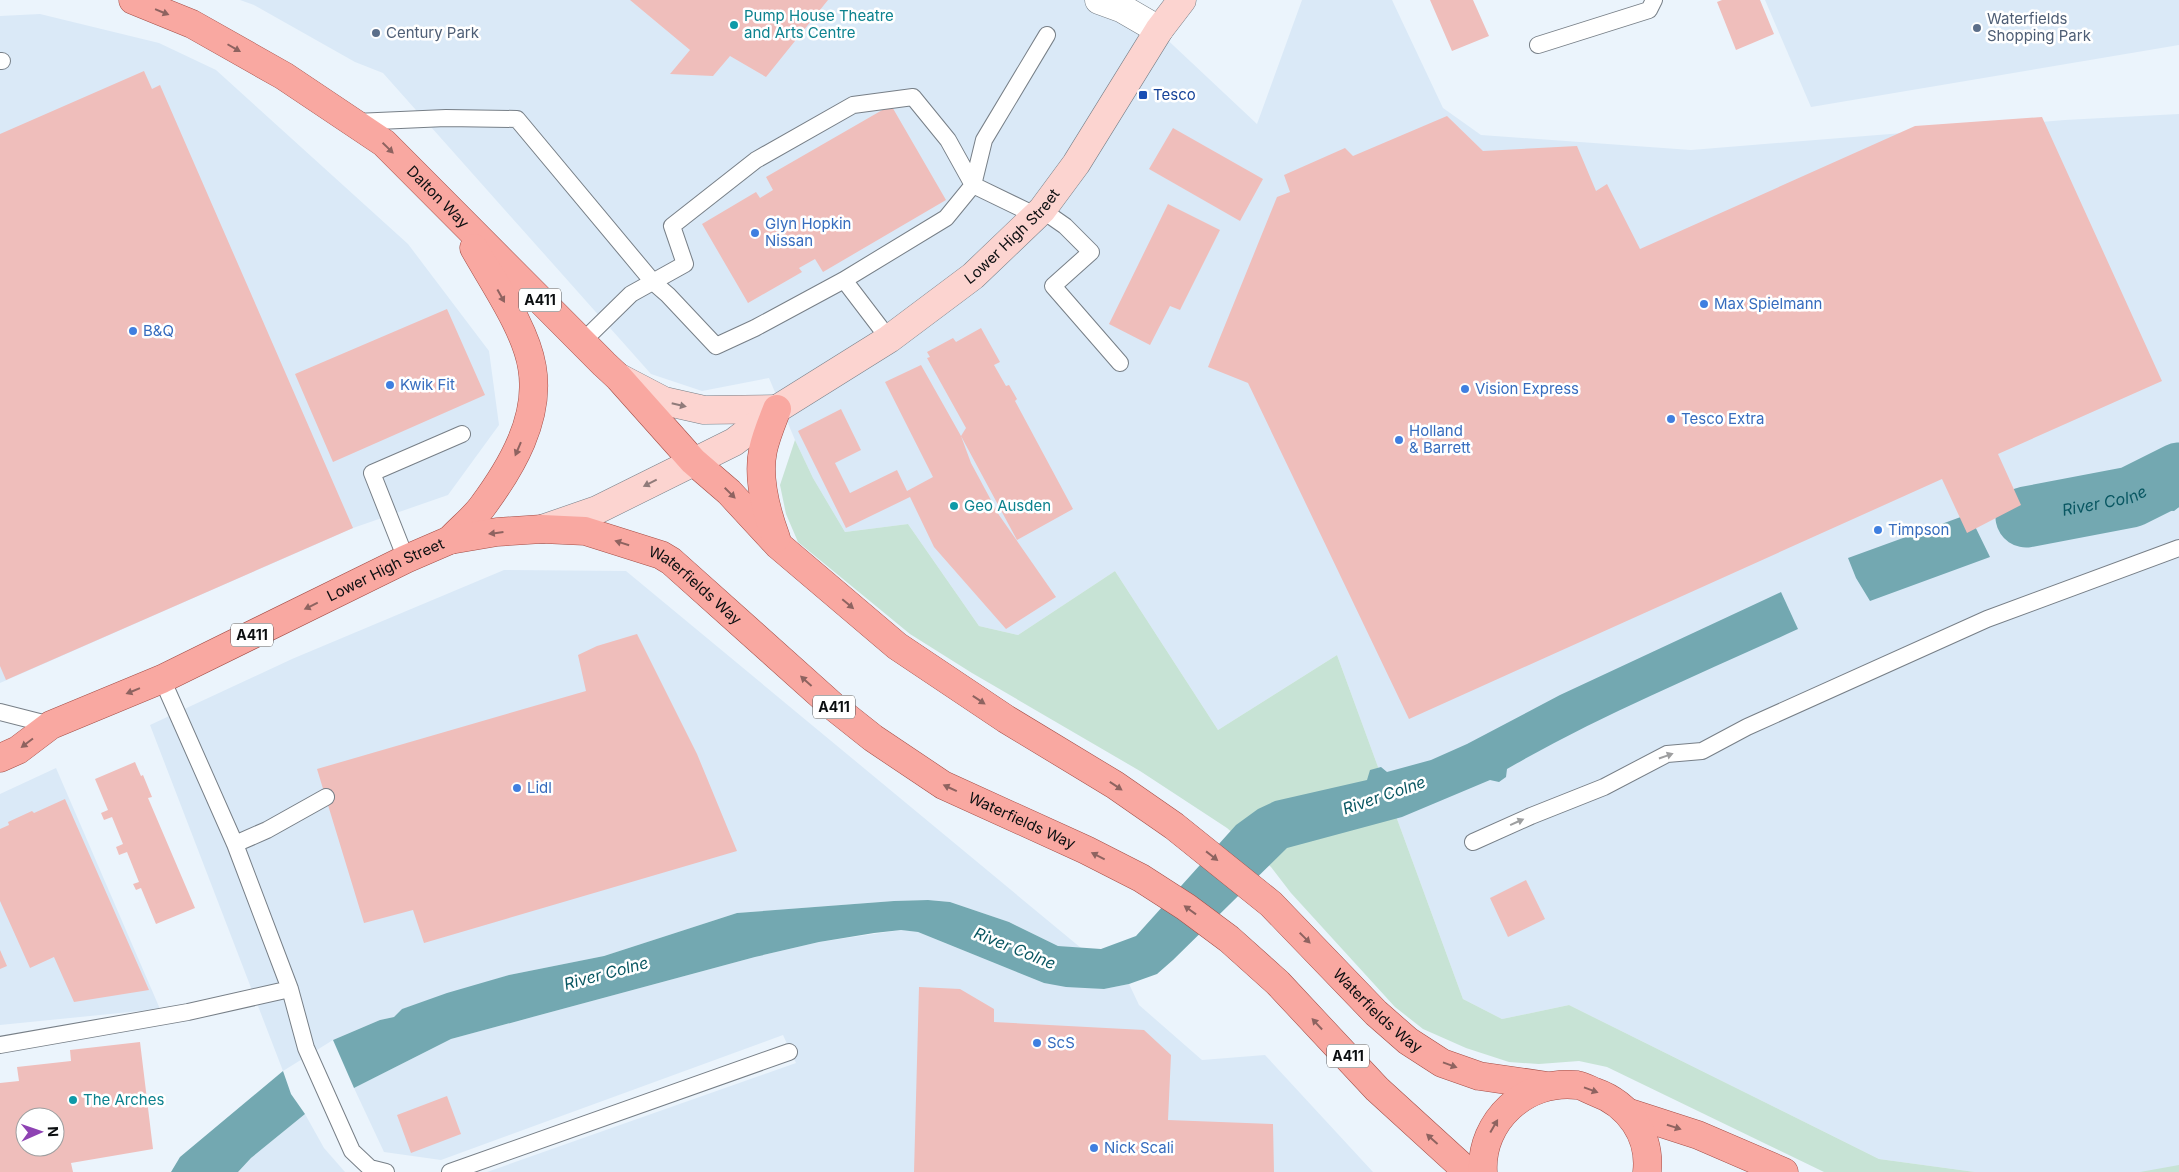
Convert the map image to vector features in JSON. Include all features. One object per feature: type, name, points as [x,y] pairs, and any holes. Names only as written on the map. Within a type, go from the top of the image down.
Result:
[{"type":"main road","name":"Dalton Way","points":[[133,0],[192,24],[284,76],[384,143],[460,222],[619,378],[693,461]]},
{"type":"main road","name":"A411","points":[[450,540],[481,508],[514,457],[529,420],[534,398],[532,367],[521,334],[460,222]]},
{"type":"main road","points":[[777,409],[763,450],[761,474],[768,517],[778,545]]},
{"type":"main road","name":"Waterfields Way","points":[[693,461],[729,492],[778,545],[897,646],[1006,719],[1115,785],[1174,826],[1261,895],[1376,1013],[1408,1041],[1442,1063],[1479,1076],[1548,1086]]},
{"type":"main road","name":"Lower High Street","points":[[0,758],[18,750],[51,725],[162,679],[450,540],[497,532],[542,529]]},
{"type":"main road","name":"Waterfields Way","points":[[542,529],[585,531],[671,561],[834,707],[873,738],[943,785],[1086,850],[1141,878],[1186,906],[1229,939],[1278,983],[1377,1089],[1468,1172]]},
{"type":"main road","points":[[1483,1172],[1482,1159],[1488,1136],[1500,1117],[1525,1095],[1548,1086],[1578,1086],[1610,1097],[1627,1112],[1642,1133],[1649,1157],[1647,1172]]},
{"type":"main road","points":[[1627,1112],[1698,1135],[1784,1172]]},
{"type":"street","points":[[1099,0],[1121,8],[1159,30]]},
{"type":"street","name":"Lower High Street","points":[[542,529],[597,510],[734,442],[777,409],[889,339],[973,276],[1038,212],[1076,164],[1159,30],[1182,0]]},
{"type":"street","points":[[619,378],[664,401],[704,410],[777,409]]},
{"type":"lane","points":[[1538,45],[1649,10],[1654,0]]},
{"type":"lane","points":[[353,122],[446,118],[517,119],[653,282],[668,295],[716,346],[755,328],[844,280],[946,218],[974,185],[984,140],[1047,35]]},
{"type":"lane","points":[[582,342],[631,294],[685,264],[672,226],[756,160],[853,105],[913,97],[948,140],[974,185],[1038,212],[1065,226],[1091,252],[1053,286],[1120,363]]},
{"type":"lane","points":[[844,280],[889,339]]},
{"type":"lane","points":[[406,560],[372,473],[462,434]]},
{"type":"lane","points":[[1473,842],[1531,816],[1604,787],[1667,754],[1702,751],[1747,727],[1987,619],[2179,548]]},
{"type":"lane","points":[[162,679],[235,844],[290,989],[306,1048],[352,1151],[370,1168],[386,1172]]},
{"type":"lane","points":[[0,712],[51,725]]},
{"type":"lane","points":[[235,844],[267,830],[326,797]]},
{"type":"lane","points":[[0,1045],[197,1010],[290,989]]},
{"type":"lane","points":[[450,1172],[790,1052]]},
{"type":"shaded area","points":[[240,0],[1125,0],[1257,124],[1302,0],[1392,0],[1443,108],[1481,135],[1691,150],[2065,120],[2179,114],[2179,1172],[1975,1172],[1879,1159],[1569,1005],[1502,1019],[1463,999],[1337,655],[1218,730],[1115,571],[1018,635],[979,626],[908,524],[845,532],[813,478],[769,378],[702,391],[651,374],[383,73],[355,62],[254,5]]},
{"type":"shaded area","name":"Waterfields Shopping Park","points":[[1765,0],[2179,0],[2179,45],[1811,107]]},
{"type":"shaded area","name":"B&Q","points":[[40,14],[159,43],[216,70],[408,244],[489,351],[499,425],[448,495],[353,528],[0,683],[0,16]]},
{"type":"shaded area","points":[[504,570],[626,571],[1081,948],[1058,946],[1009,922],[950,902],[928,900],[894,901],[737,913],[604,956],[509,975],[402,1009],[394,1017],[380,1020],[333,1040],[283,1071],[150,725],[292,659]]},
{"type":"shaded area","points":[[56,768],[160,1009],[0,1025],[0,794]]},
{"type":"shaded area","points":[[901,930],[918,932],[1044,983],[1104,989],[1129,984],[1139,1005],[1202,1060],[1265,1055],[1373,1172],[487,1172],[796,1063],[783,1035],[441,1160],[384,1152],[354,1088],[451,1039],[755,957],[819,942]]},
{"type":"shaded area","points":[[305,1114],[324,1148],[345,1172],[238,1172],[251,1158]]},
{"type":"green space","points":[[795,440],[813,478],[845,532],[908,524],[979,626],[1018,635],[1115,571],[1218,730],[1337,655],[1463,999],[1502,1019],[1569,1005],[1879,1159],[1975,1172],[1824,1172],[1607,1067],[1579,1061],[1539,1064],[1509,1062],[1466,1048],[1423,1029],[1395,1007],[1291,893],[1271,867],[1227,828],[1140,771],[972,673],[910,634],[798,542],[786,514],[780,485]]},
{"type":"green space","points":[[2179,1165],[2179,1172],[2140,1172]]},
{"type":"water","points":[[2179,450],[2179,507],[2174,511],[2163,510],[2123,522],[2070,524],[2038,537],[2020,495],[2119,476],[2142,468]]},
{"type":"water","points":[[1969,514],[1990,557],[1870,601],[1856,578],[1848,558]]},
{"type":"water","points":[[1781,592],[1798,629],[1651,696],[1542,749],[1507,769],[1506,777],[1499,782],[1490,780],[1402,817],[1287,848],[1157,974],[1129,984],[1104,989],[1066,987],[1044,983],[918,932],[901,930],[819,942],[755,957],[451,1039],[354,1088],[333,1040],[380,1020],[394,1017],[402,1009],[447,993],[509,975],[604,956],[737,913],[894,901],[928,900],[950,902],[1009,922],[1058,946],[1101,949],[1136,936],[1236,825],[1258,809],[1275,801],[1367,780],[1370,770],[1381,767],[1387,772],[1431,760],[1467,744],[1560,695]]},
{"type":"water","points":[[283,1071],[291,1094],[305,1114],[251,1158],[238,1172],[171,1172],[180,1157]]},
{"type":"building","name":"Pump House Theatre and Arts Centre","points":[[630,0],[828,0],[766,77],[730,56],[713,76],[670,74],[690,50]]},
{"type":"building","points":[[1430,0],[1473,0],[1489,36],[1452,51]]},
{"type":"building","points":[[1722,0],[1760,0],[1774,34],[1736,50],[1717,2]]},
{"type":"building","name":"B&Q","points":[[144,71],[152,89],[160,85],[353,528],[6,680],[0,666],[0,134]]},
{"type":"building","points":[[891,105],[946,200],[823,272],[815,259],[799,268],[802,272],[748,303],[702,224],[756,192],[760,198],[773,190],[766,177]]},
{"type":"building","name":"Tesco Extra","points":[[1447,116],[1483,151],[1577,146],[1596,191],[1607,184],[1640,249],[1915,126],[2042,117],[2162,381],[1998,454],[2021,505],[1967,533],[1942,479],[1409,719],[1248,383],[1208,367],[1277,197],[1290,192],[1284,175],[1345,148],[1353,156]]},
{"type":"building","points":[[1173,128],[1263,179],[1240,221],[1149,169]]},
{"type":"building","points":[[1168,204],[1220,230],[1180,310],[1170,306],[1150,345],[1109,324]]},
{"type":"building","name":"Kwik Fit","points":[[447,309],[485,395],[333,462],[295,374]]},
{"type":"building","points":[[981,328],[1000,362],[994,365],[1006,386],[1009,385],[1017,399],[1015,401],[1073,509],[1017,540],[961,436],[966,428],[927,358],[930,357],[927,352],[953,338],[956,342]]},
{"type":"building","name":"Geo Ausden","points":[[921,365],[961,436],[971,463],[999,515],[1056,597],[1006,629],[934,547],[910,497],[846,528],[798,431],[841,409],[861,450],[835,463],[850,493],[897,470],[907,491],[933,477],[885,382]]},
{"type":"building","name":"Lidl","points":[[637,634],[697,754],[737,851],[424,943],[413,910],[364,923],[317,769],[586,691],[578,655],[597,646]]},
{"type":"building","points":[[135,762],[141,776],[143,775],[152,797],[148,798],[195,908],[156,924],[141,888],[136,890],[133,884],[139,882],[127,852],[119,855],[116,847],[123,844],[112,817],[104,820],[101,813],[108,810],[95,779]]},
{"type":"building","points":[[65,799],[149,990],[74,1002],[54,957],[30,968],[0,901],[0,829],[9,825],[8,822]]},
{"type":"building","points":[[1526,880],[1545,919],[1508,937],[1490,898]]},
{"type":"building","points":[[0,950],[7,966],[0,969]]},
{"type":"building","points":[[919,987],[960,989],[994,1009],[994,1022],[1144,1030],[1171,1055],[1168,1120],[1273,1124],[1274,1172],[914,1172]]},
{"type":"building","name":"The Arches","points":[[140,1042],[153,1149],[71,1163],[73,1172],[0,1172],[0,1083],[19,1081],[17,1067],[71,1061],[70,1050]]},
{"type":"building","points":[[447,1096],[461,1134],[411,1153],[397,1115]]},
{"type":"waterway","name":"River Colne","points":[[2026,517],[2131,497],[2179,473]]},
{"type":"place","name":"Pump House Theatre and Arts Centre","points":[[734,25]]},
{"type":"place","name":"Waterfields Shopping Park","points":[[1977,28]]},
{"type":"place","name":"Century Park","points":[[376,33]]},
{"type":"place","name":"Tesco","points":[[1143,95]]},
{"type":"place","name":"Glyn Hopkin Nissan","points":[[755,233]]},
{"type":"place","name":"Max Spielmann","points":[[1704,304]]},
{"type":"place","name":"B&Q","points":[[133,331]]},
{"type":"place","name":"Kwik Fit","points":[[390,385]]},
{"type":"place","name":"Vision Express","points":[[1465,389]]},
{"type":"place","name":"Tesco Extra","points":[[1671,419]]},
{"type":"place","name":"Holland & Barrett","points":[[1399,440]]},
{"type":"place","name":"Geo Ausden","points":[[954,506]]},
{"type":"place","name":"Timpson","points":[[1878,530]]},
{"type":"place","name":"Lidl","points":[[517,788]]},
{"type":"place","name":"ScS","points":[[1037,1043]]},
{"type":"place","name":"The Arches","points":[[73,1100]]},
{"type":"place","name":"Nick Scali","points":[[1094,1148]]}]
